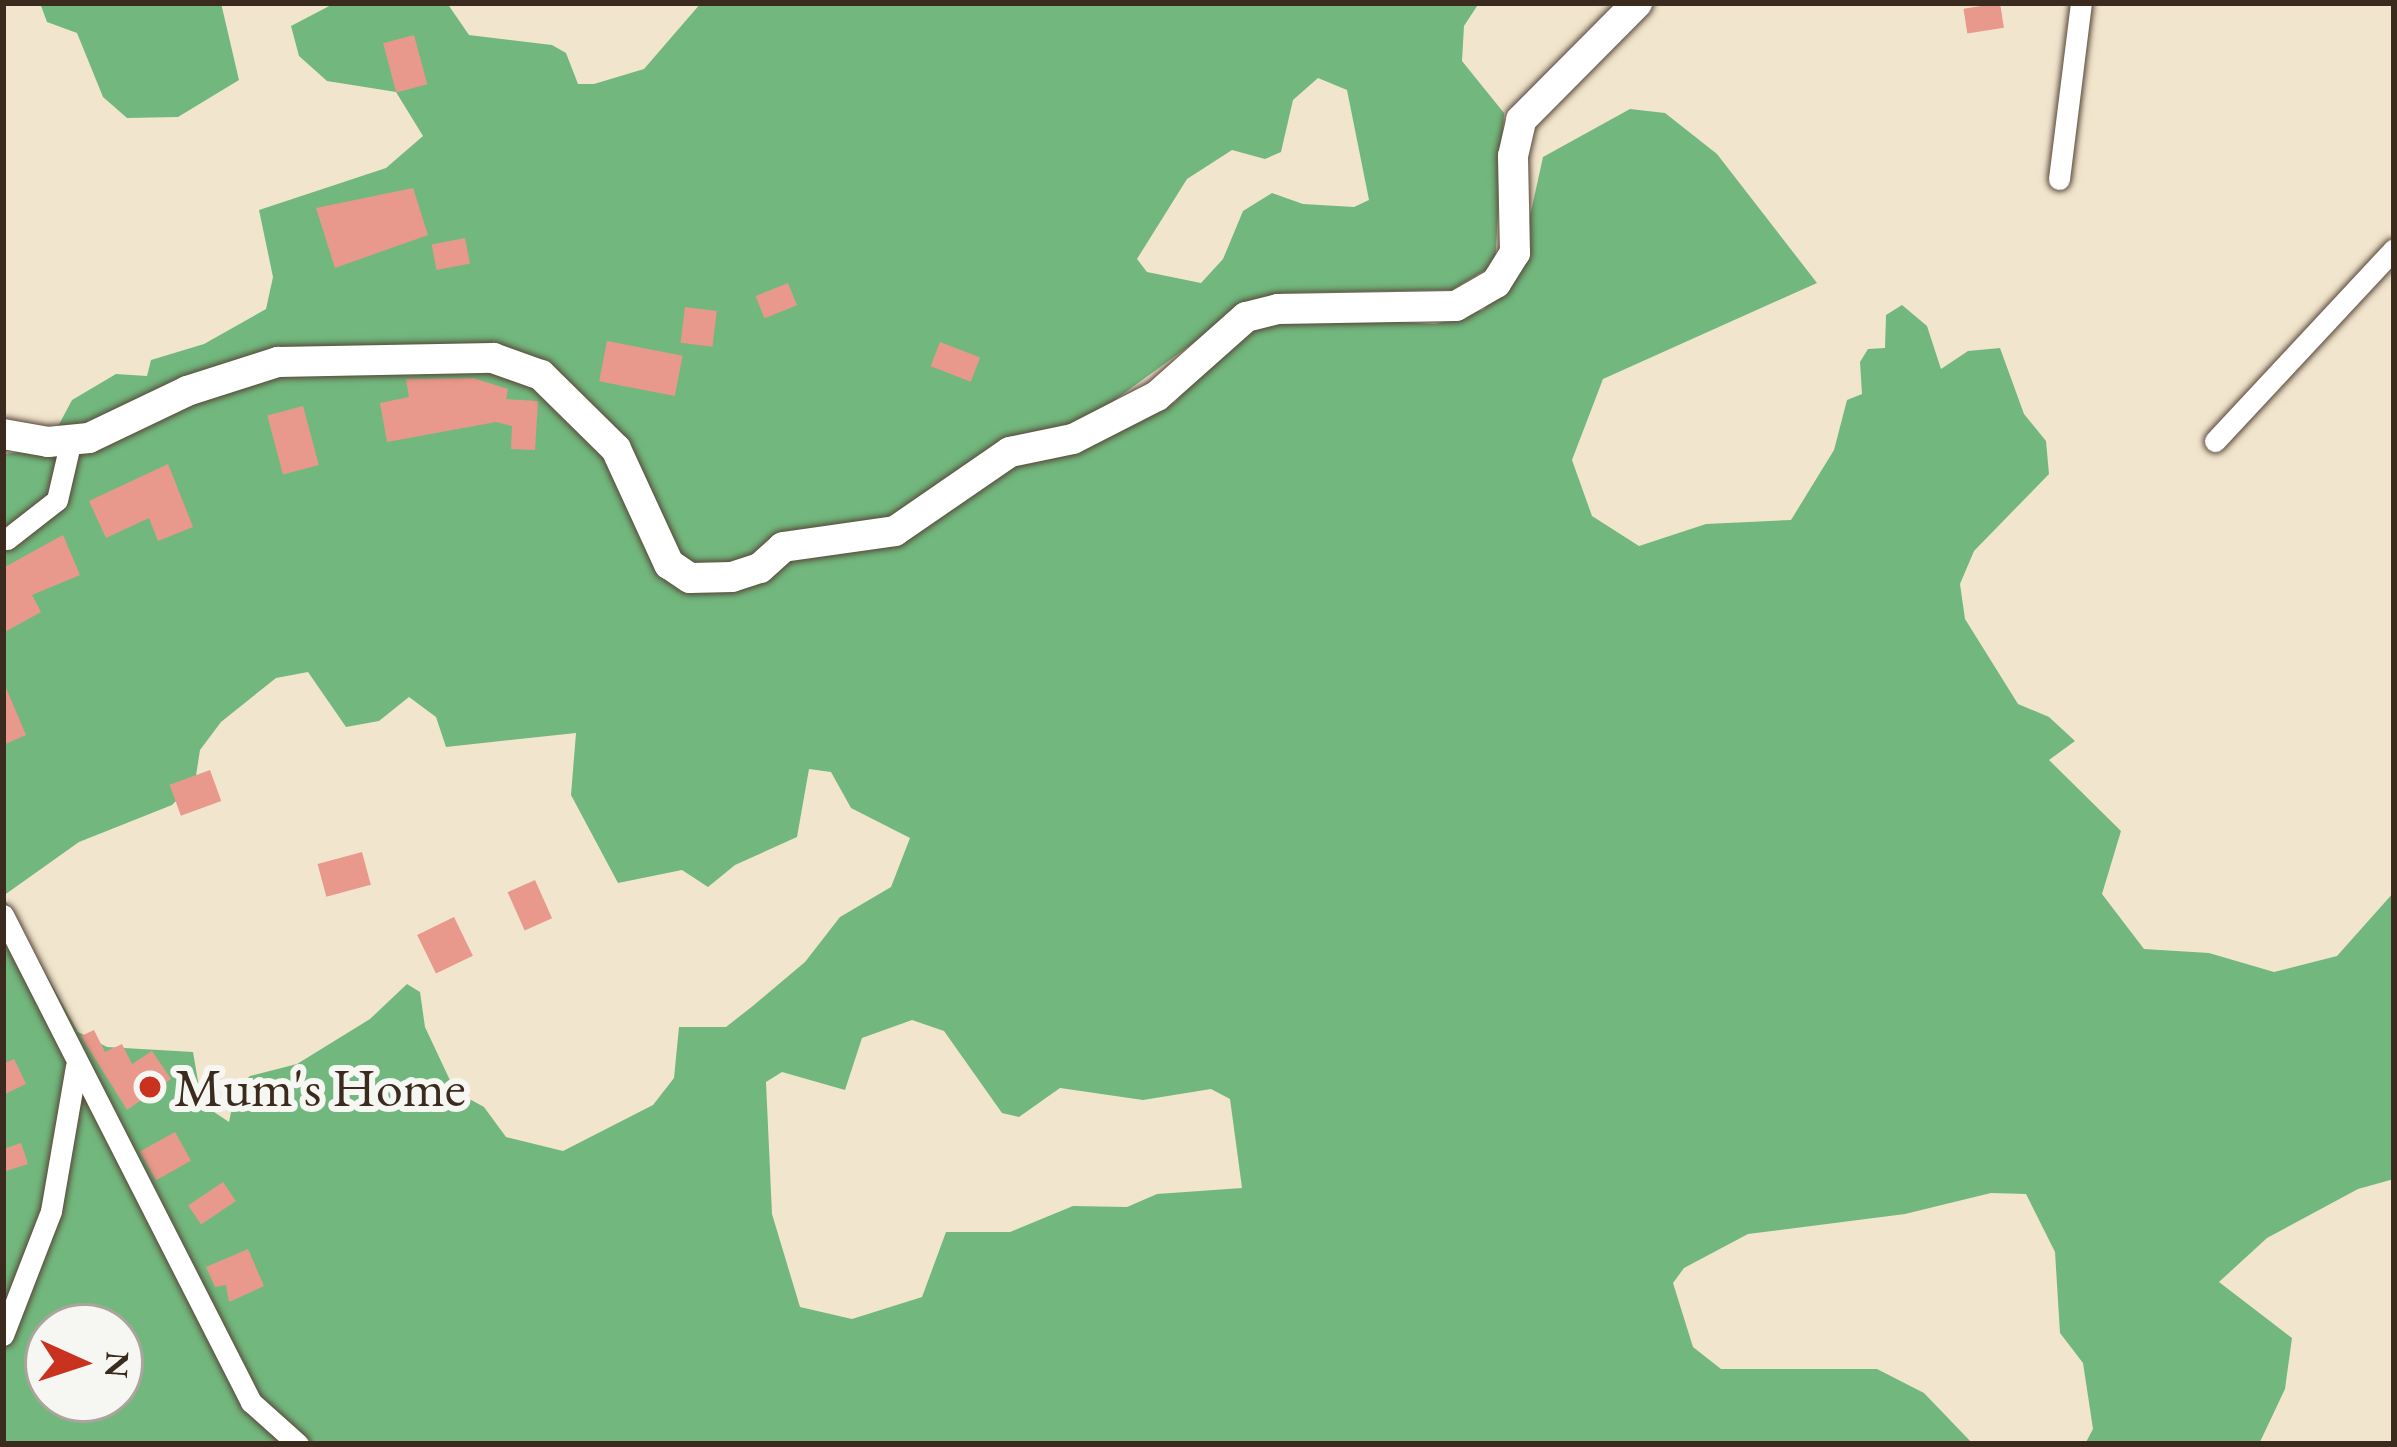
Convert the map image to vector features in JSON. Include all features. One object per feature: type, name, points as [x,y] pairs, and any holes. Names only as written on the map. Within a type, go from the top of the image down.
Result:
[{"type":"main road","points":[[3,434],[71,440],[119,430],[187,392],[278,362],[493,358],[541,375],[616,449],[669,565],[690,578],[732,577],[760,568],[783,547],[895,531],[1010,452],[1072,439],[1157,396],[1246,317],[1278,309],[1456,306],[1496,283],[1515,253],[1513,156],[1521,120],[1637,3]]},
{"type":"street","points":[[2059,179],[2081,3]]},
{"type":"street","points":[[2215,441],[2394,249]]},
{"type":"street","points":[[4,538],[57,500],[71,440]]},
{"type":"street","points":[[3,915],[250,1402],[298,1444]]},
{"type":"street","points":[[3,1336],[51,1211],[76,1065]]},
{"type":"green space","points":[[40,3],[221,3],[239,80],[178,117],[127,118],[103,97],[77,33],[47,22]]},
{"type":"green space","points":[[335,3],[447,3],[469,35],[552,45],[566,53],[578,84],[594,84],[644,69],[701,3],[1479,3],[1464,26],[1462,61],[1504,113],[1495,264],[1452,290],[1282,293],[1200,338],[1086,421],[1082,445],[1175,402],[1227,339],[1256,326],[1319,317],[1435,324],[1483,310],[1517,275],[1543,157],[1630,109],[1665,113],[1717,154],[1817,283],[1603,379],[1572,460],[1592,516],[1639,546],[1706,524],[1791,520],[1834,450],[1847,400],[1862,394],[1860,362],[1868,349],[1885,348],[1886,315],[1902,305],[1927,326],[1941,369],[1968,351],[2000,348],[2024,414],[2046,441],[2049,474],[1974,551],[1960,584],[1965,619],[2018,704],[2049,717],[2075,741],[2049,760],[2121,831],[2102,894],[2144,949],[2209,953],[2274,972],[2337,956],[2394,892],[2394,1179],[2358,1189],[2267,1238],[2219,1282],[2292,1338],[2285,1389],[2259,1444],[2085,1444],[2093,1429],[2083,1363],[2060,1333],[2055,1252],[2026,1194],[1991,1193],[1905,1214],[1748,1234],[1684,1268],[1673,1283],[1693,1347],[1721,1369],[1877,1369],[1924,1393],[1973,1444],[3,1444],[3,896],[3,454],[46,449],[72,400],[116,374],[147,376],[151,360],[204,344],[266,309],[273,277],[259,210],[386,168],[423,136],[396,92],[327,81],[299,56],[291,26]],"holes":[[[1318,78],[1347,90],[1369,200],[1354,207],[1303,204],[1272,193],[1243,211],[1223,259],[1201,283],[1147,272],[1137,259],[1187,179],[1232,150],[1265,159],[1281,152],[1293,100]],[[308,672],[346,727],[379,721],[409,697],[436,717],[446,747],[576,733],[571,795],[618,883],[682,870],[708,887],[735,865],[797,837],[809,769],[831,772],[851,808],[910,838],[891,887],[840,917],[805,962],[754,1005],[726,1027],[679,1027],[674,1078],[653,1105],[563,1151],[506,1137],[484,1107],[455,1091],[425,1027],[420,992],[407,984],[370,1019],[297,1064],[250,1076],[236,1088],[229,1122],[202,1104],[193,1052],[107,1047],[78,1032],[3,896],[79,842],[172,805],[195,782],[200,750],[221,722],[276,678]],[[912,1020],[944,1031],[1002,1113],[1019,1117],[1060,1088],[1143,1100],[1211,1089],[1230,1099],[1242,1188],[1157,1194],[1127,1207],[1073,1206],[1010,1232],[946,1232],[922,1297],[852,1319],[800,1307],[772,1214],[766,1082],[782,1072],[845,1090],[862,1038]]]},
{"type":"building","points":[[2000,3],[2004,28],[1967,33],[1963,9]]},
{"type":"building","points":[[414,35],[427,84],[396,93],[383,43]]},
{"type":"building","points":[[413,188],[428,235],[335,268],[316,208]]},
{"type":"building","points":[[465,238],[470,264],[437,270],[432,244]]},
{"type":"building","points":[[788,283],[797,305],[765,318],[756,296]]},
{"type":"building","points":[[685,307],[717,311],[712,347],[681,343]]},
{"type":"building","points":[[607,341],[683,356],[675,396],[599,381]]},
{"type":"building","points":[[940,342],[980,357],[971,382],[931,366]]},
{"type":"building","points":[[473,378],[508,389],[506,399],[538,401],[535,450],[511,449],[512,426],[496,422],[387,442],[380,403],[409,397],[406,379]]},
{"type":"building","points":[[303,406],[319,465],[283,474],[267,416]]},
{"type":"building","points":[[168,464],[193,527],[158,541],[149,518],[106,538],[89,501]]},
{"type":"building","points":[[63,535],[80,575],[32,595],[41,612],[3,633],[3,568]]},
{"type":"building","points":[[3,681],[26,735],[3,745]]},
{"type":"building","points":[[210,770],[221,801],[181,816],[170,785]]},
{"type":"building","points":[[362,852],[371,885],[326,897],[318,864]]},
{"type":"building","points":[[535,880],[552,918],[525,931],[508,892]]},
{"type":"building","points":[[454,917],[473,956],[436,974],[417,935]]},
{"type":"building","points":[[94,1030],[105,1052],[122,1044],[132,1064],[152,1051],[171,1079],[127,1110],[81,1036]]},
{"type":"building","points":[[14,1059],[26,1084],[3,1095],[3,1064]]},
{"type":"building","points":[[175,1132],[191,1161],[156,1180],[140,1151]]},
{"type":"building","points":[[21,1143],[28,1164],[3,1172],[3,1149]]},
{"type":"building","points":[[223,1182],[236,1201],[201,1225],[188,1205]]},
{"type":"building","points":[[248,1249],[264,1286],[229,1302],[226,1285],[215,1287],[206,1267]]},
{"type":"place","name":"Mum's Home","points":[[150,1087]]}]
